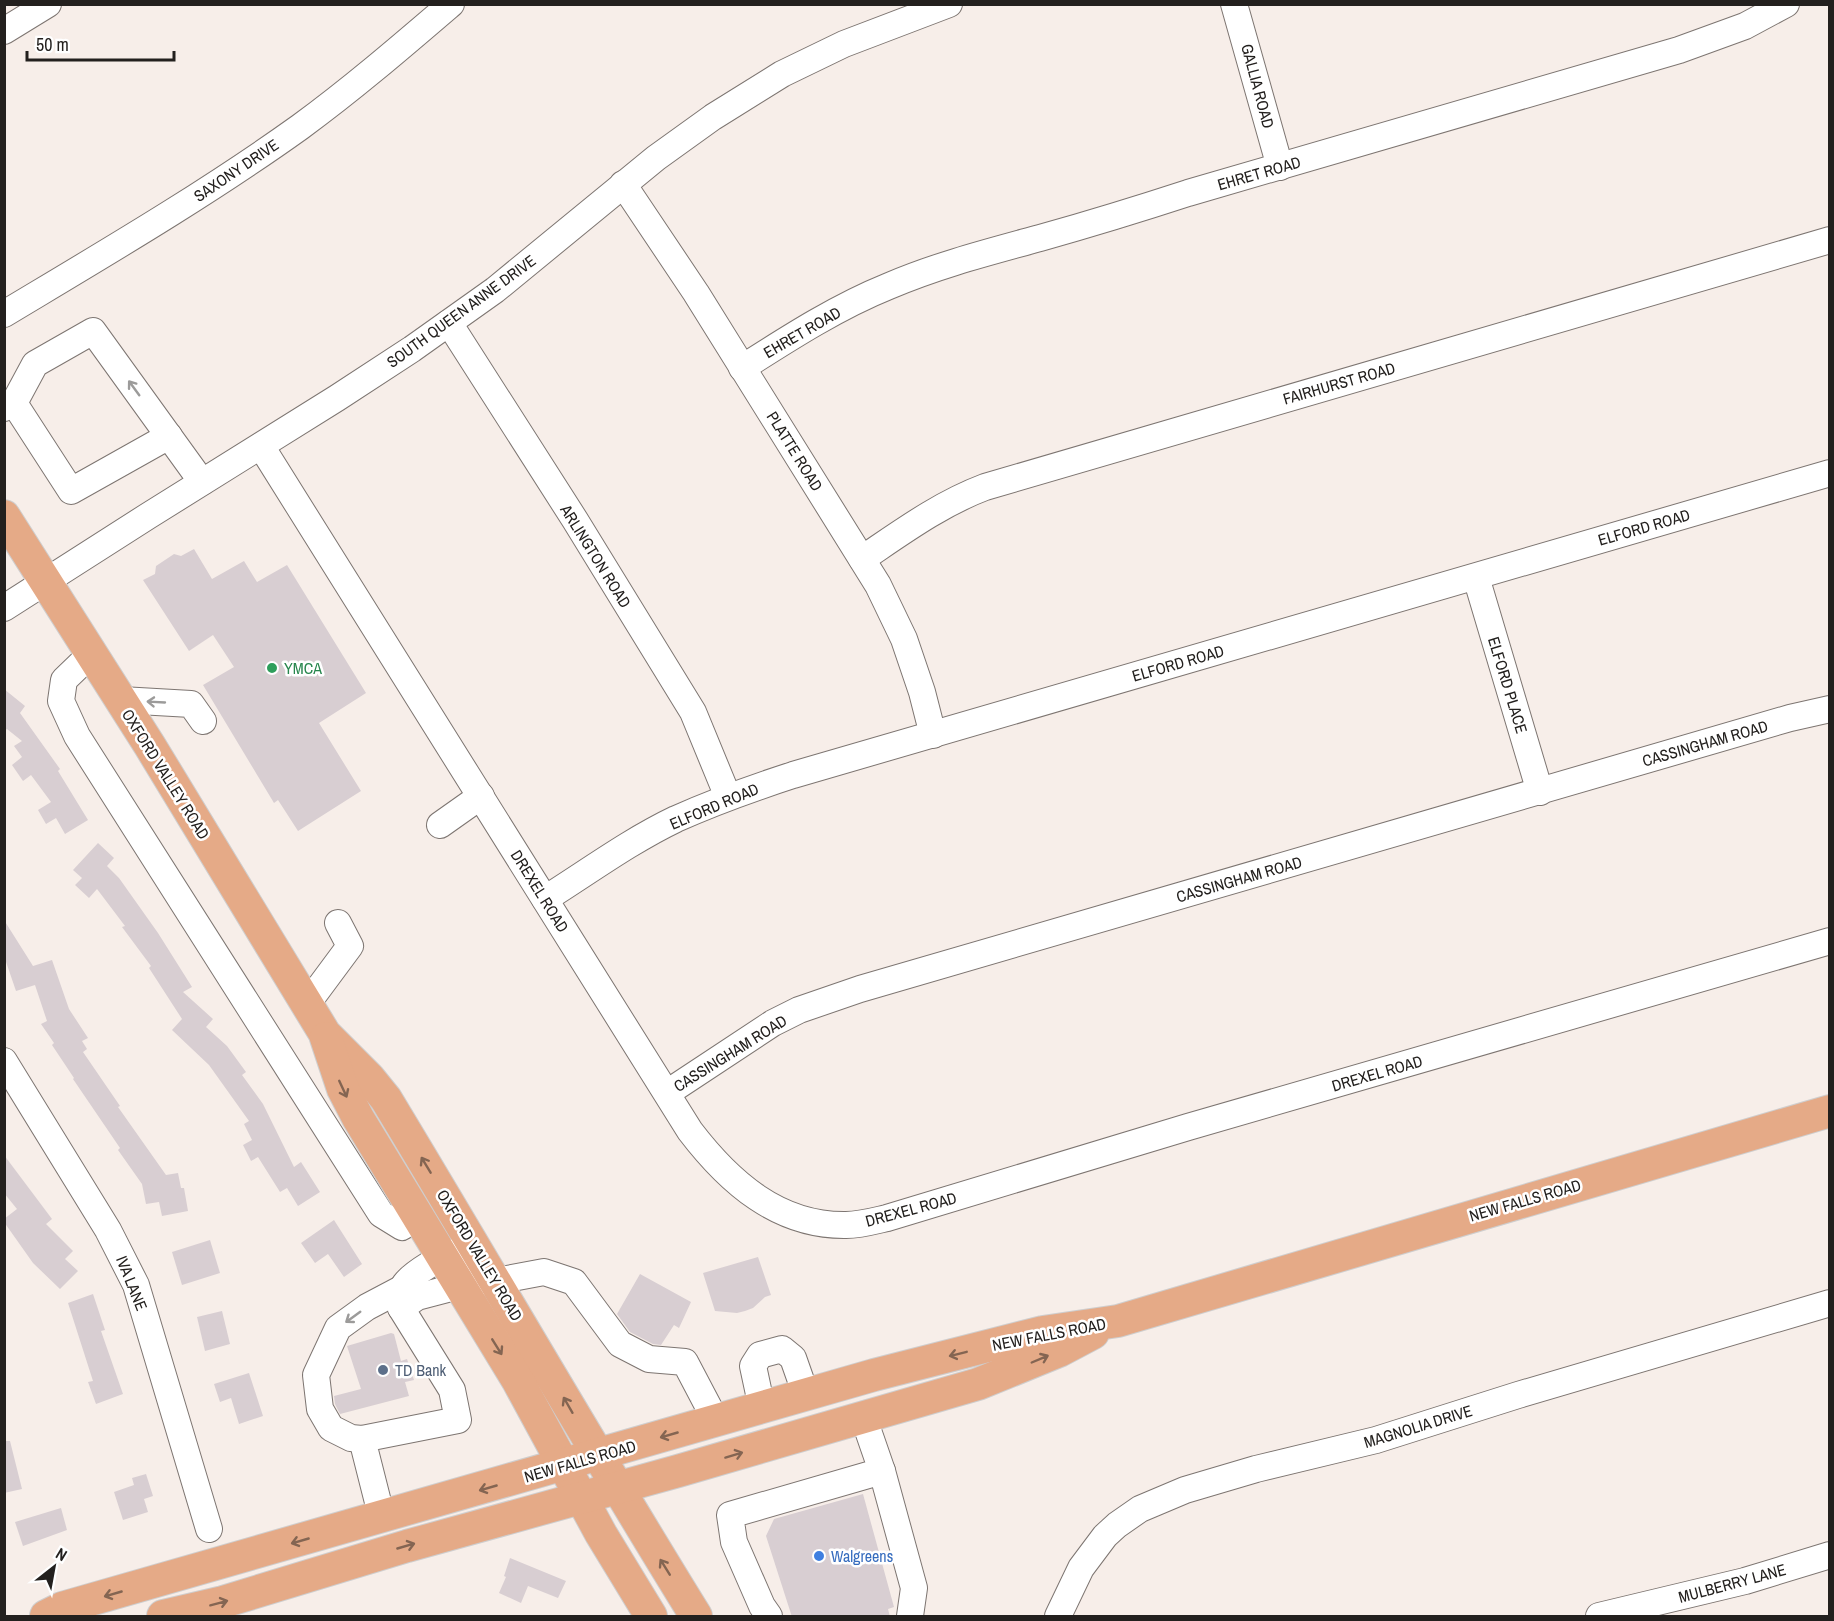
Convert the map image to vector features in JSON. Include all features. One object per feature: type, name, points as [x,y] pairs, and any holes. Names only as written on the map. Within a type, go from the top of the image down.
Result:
[{"type":"main road","name":"OXFORD VALLEY ROAD","points":[[4,516],[47,580],[325,1034],[343,1089],[518,1381],[651,1617]]},
{"type":"main road","name":"OXFORD VALLEY ROAD","points":[[325,1034],[369,1078],[386,1099],[496,1281],[597,1456],[696,1617]]},
{"type":"main road","name":"NEW FALLS ROAD","points":[[46,1617],[62,1608],[564,1466],[874,1375],[1043,1332],[1118,1321],[1830,1111]]},
{"type":"main road","name":"NEW FALLS ROAD","points":[[163,1617],[223,1602],[407,1546],[978,1384],[1059,1351],[1118,1321]]},
{"type":"street","points":[[4,31],[48,4]]},
{"type":"street","name":"SAXONY DRIVE","points":[[4,314],[152,225],[267,150],[356,85],[451,4]]},
{"type":"street","name":"SOUTH QUEEN ANNE DRIVE","points":[[4,608],[365,380],[449,323],[495,290],[623,184],[712,117],[782,74],[844,44],[949,4]]},
{"type":"street","name":"GALLIA ROAD","points":[[1234,4],[1280,167]]},
{"type":"street","name":"EHRET ROAD","points":[[742,368],[797,333],[854,302],[886,286],[934,268],[1116,217],[1188,193],[1679,50],[1745,26],[1786,4]]},
{"type":"street","name":"PLATTE ROAD","points":[[623,184],[696,293],[878,585],[904,639],[922,692],[933,735]]},
{"type":"street","name":"FAIRHURST ROAD","points":[[862,560],[958,497],[985,487],[1830,240]]},
{"type":"street","name":"ARLINGTON ROAD","points":[[449,323],[581,530],[693,712],[728,797]]},
{"type":"street","points":[[169,436],[71,491],[9,405],[35,364],[93,331],[169,436],[202,482]]},
{"type":"street","name":"DREXEL ROAD","points":[[261,446],[690,1131],[726,1173],[754,1197],[790,1217],[822,1224],[849,1225],[887,1218],[1188,1127],[1830,941]]},
{"type":"street","name":"ELFORD ROAD","points":[[545,899],[674,820],[728,797],[793,775],[1830,473]]},
{"type":"street","name":"ELFORD PLACE","points":[[1476,577],[1540,792]]},
{"type":"street","points":[[92,653],[64,680],[61,701],[77,736],[381,1214],[402,1227],[419,1215]]},
{"type":"street","points":[[121,700],[197,712]]},
{"type":"street","name":"CASSINGHAM ROAD","points":[[667,1093],[773,1023],[799,1010],[1043,936],[1790,718],[1830,709]]},
{"type":"street","points":[[440,825],[481,796]]},
{"type":"street","points":[[307,1004],[350,946],[338,923]]},
{"type":"street","name":"IVA LANE","points":[[4,1061],[108,1230],[136,1285],[208,1529]]},
{"type":"street","points":[[459,1286],[417,1297],[402,1298],[366,1307],[338,1328],[316,1375],[320,1409],[331,1428],[351,1438],[362,1439],[458,1420],[452,1390],[402,1298],[405,1285],[425,1268],[455,1252],[461,1255],[495,1308],[505,1317],[523,1327]]},
{"type":"street","points":[[496,1281],[544,1272],[574,1282],[620,1344],[649,1359],[685,1362],[716,1421]]},
{"type":"street","name":"MAGNOLIA DRIVE","points":[[1058,1617],[1081,1568],[1105,1536],[1140,1509],[1185,1490],[1256,1469],[1376,1440],[1518,1395],[1830,1303]]},
{"type":"street","points":[[762,1408],[753,1366],[760,1355],[782,1349],[794,1358],[806,1395]]},
{"type":"street","points":[[863,1416],[882,1470],[914,1588],[910,1617]]},
{"type":"street","points":[[362,1439],[382,1518]]},
{"type":"street","points":[[769,1617],[734,1542],[730,1515],[882,1470]]},
{"type":"street","name":"MULBERRY LANE","points":[[1599,1617],[1745,1581],[1830,1556]]},
{"type":"building","points":[[194,549],[212,579],[244,561],[257,582],[287,565],[366,693],[319,723],[361,791],[298,831],[278,800],[274,803],[203,685],[234,667],[213,635],[189,651],[143,580],[155,574],[156,566],[174,554],[181,556]]},
{"type":"building","points":[[4,689],[25,706],[20,713],[60,769],[58,771],[88,820],[65,834],[56,818],[46,824],[38,810],[51,802],[31,775],[23,781],[12,765],[22,757],[14,746],[22,741],[7,729],[4,731]]},
{"type":"building","points":[[98,843],[114,858],[107,866],[119,878],[158,933],[192,987],[183,992],[213,1019],[206,1027],[227,1046],[246,1072],[242,1075],[263,1104],[294,1167],[301,1162],[320,1192],[298,1206],[287,1188],[280,1192],[258,1157],[251,1161],[243,1145],[252,1140],[244,1124],[249,1121],[209,1065],[172,1030],[182,1019],[149,968],[151,966],[122,927],[125,926],[97,889],[89,898],[75,885],[82,878],[73,870]]},
{"type":"building","points":[[4,920],[33,966],[52,960],[69,1009],[88,1038],[82,1041],[87,1049],[83,1052],[166,1175],[178,1173],[181,1188],[184,1188],[188,1211],[162,1216],[159,1202],[146,1204],[142,1184],[73,1079],[41,1024],[47,1021],[35,985],[16,991],[4,956]]},
{"type":"building","points":[[4,1155],[52,1219],[46,1224],[73,1251],[65,1259],[78,1271],[60,1289],[33,1263],[4,1222],[4,1219],[17,1209],[4,1193]]},
{"type":"building","points":[[334,1220],[362,1264],[344,1277],[328,1254],[315,1263],[301,1243]]},
{"type":"building","points":[[210,1240],[220,1273],[182,1285],[172,1252]]},
{"type":"building","points":[[758,1257],[771,1295],[745,1311],[737,1313],[715,1311],[703,1273]]},
{"type":"building","points":[[640,1274],[691,1302],[679,1328],[674,1325],[661,1345],[653,1344],[630,1332],[617,1314]]},
{"type":"building","points":[[93,1294],[105,1330],[101,1331],[123,1394],[96,1404],[88,1382],[93,1381],[68,1303]]},
{"type":"building","points":[[222,1311],[230,1344],[205,1351],[197,1317]]},
{"type":"building","name":"TD Bank","points":[[394,1334],[401,1361],[407,1359],[414,1380],[405,1382],[409,1396],[340,1414],[334,1396],[361,1389],[347,1346]]},
{"type":"building","points":[[249,1373],[263,1416],[239,1424],[231,1398],[220,1402],[214,1384]]},
{"type":"building","points":[[4,1441],[10,1441],[22,1489],[4,1493]]},
{"type":"building","points":[[146,1474],[153,1496],[144,1499],[148,1512],[123,1520],[114,1492],[134,1485],[132,1478]]},
{"type":"building","points":[[863,1494],[894,1607],[888,1609],[890,1617],[792,1617],[766,1536],[774,1519]]},
{"type":"building","points":[[61,1508],[67,1530],[23,1546],[15,1522]]},
{"type":"building","points":[[510,1558],[566,1581],[558,1598],[528,1586],[521,1603],[499,1593],[506,1577],[504,1576]]},
{"type":"place","name":"YMCA","points":[[272,668]]},
{"type":"place","name":"TD Bank","points":[[383,1370]]},
{"type":"place","name":"Walgreens","points":[[819,1556]]}]
